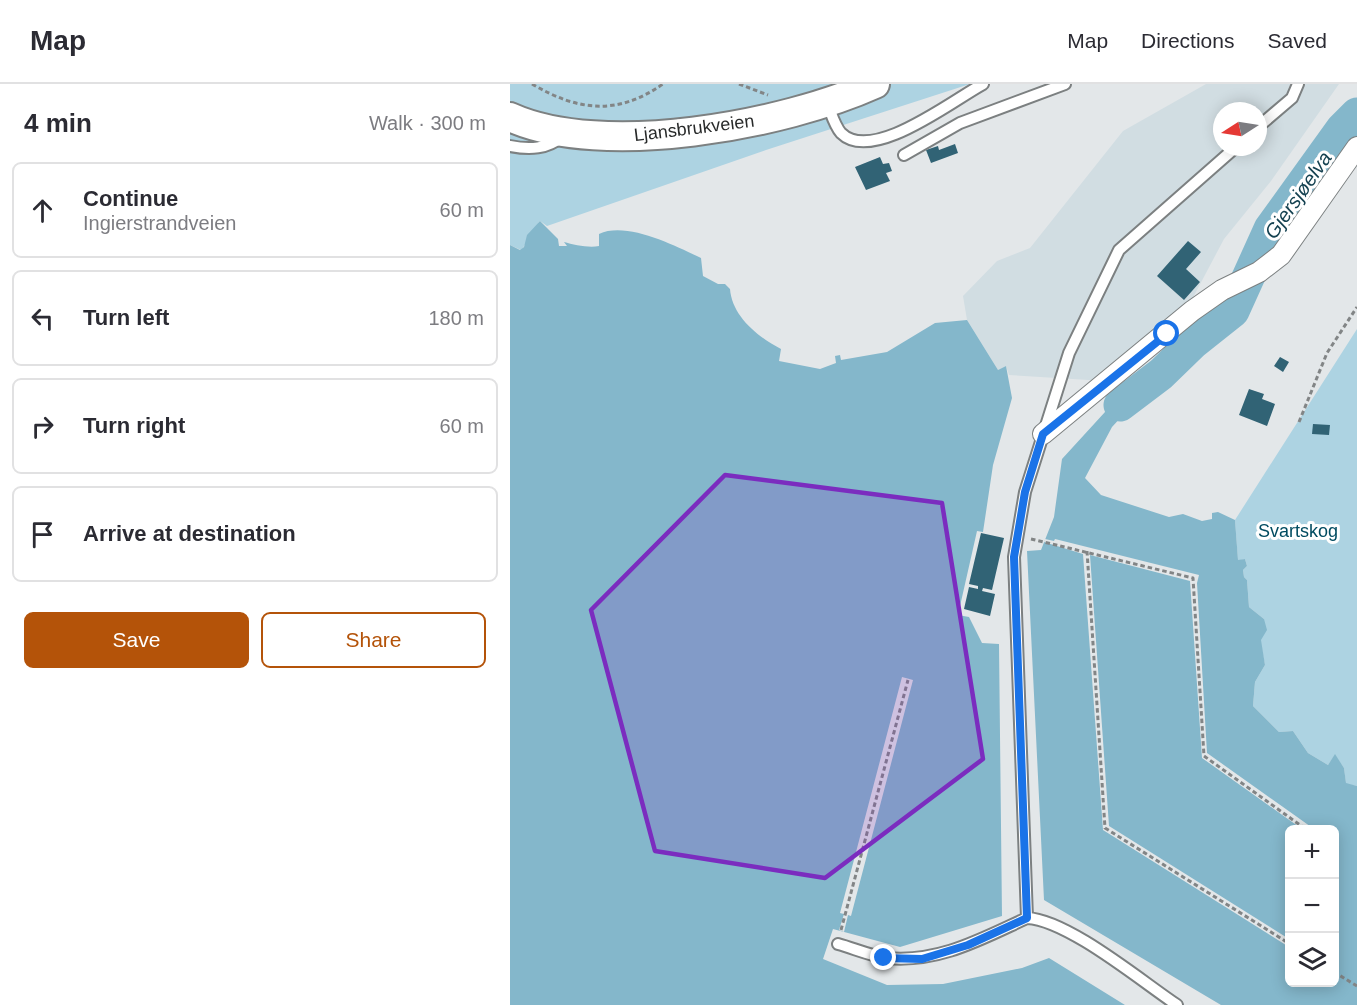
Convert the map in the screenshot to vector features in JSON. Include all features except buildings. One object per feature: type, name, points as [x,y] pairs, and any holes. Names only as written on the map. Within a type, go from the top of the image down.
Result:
[{"type":"main road","name":"Ljansbrukveien","points":[[510,117],[566,134],[605,137],[676,132],[753,121],[827,103],[875,84]]},
{"type":"street","points":[[1043,434],[1192,311],[1222,290],[1259,272],[1281,255],[1357,147]]},
{"type":"lane","points":[[827,103],[842,133],[860,142],[872,142],[906,129],[983,84]]},
{"type":"lane","points":[[904,155],[960,123],[1065,84]]},
{"type":"lane","points":[[1267,119],[1292,98],[1298,84]]},
{"type":"lane","points":[[510,146],[536,148],[552,144],[566,134]]},
{"type":"lane","points":[[1027,918],[1014,557],[1025,492],[1069,353],[1119,250],[1226,156]]},
{"type":"lane","points":[[838,944],[884,958],[922,959],[968,945],[1027,918],[1068,932],[1177,1005]]},
{"type":"path","points":[[532,84],[565,102],[595,106],[635,100],[663,84]]},
{"type":"path","points":[[1299,422],[1327,353],[1357,307]]},
{"type":"path","points":[[1018,536],[1193,578],[1204,756],[1300,825]]},
{"type":"path","points":[[1087,551],[1105,828],[1285,941]]},
{"type":"path","points":[[838,944],[908,680]]},
{"type":"path","points":[[1339,975],[1357,986]]},
{"type":"highlighted area","points":[[725,475],[942,503],[983,759],[825,878],[655,851],[591,610]]},
{"type":"shaded area","points":[[1206,84],[1339,84],[1271,181],[1224,239],[1188,307],[1105,381],[1009,375],[1006,366],[998,370],[967,320],[963,296],[997,261],[1030,248],[1123,131]]},
{"type":"shaded area","points":[[540,221],[558,239],[559,246],[567,246],[564,242],[582,246],[599,246],[599,234],[623,231],[651,237],[701,258],[703,276],[718,284],[725,284],[730,289],[735,308],[740,316],[754,331],[781,349],[779,361],[820,369],[836,363],[835,356],[840,355],[841,360],[887,352],[935,323],[967,320],[998,370],[1006,366],[1012,398],[993,465],[983,532],[977,531],[958,615],[969,617],[982,643],[999,644],[1002,916],[900,947],[833,929],[823,959],[887,985],[943,984],[1022,968],[1049,958],[1125,1005],[510,1005],[510,245],[520,250],[524,247],[527,235]]},
{"type":"shaded area","points":[[1117,403],[1124,414],[1112,427],[1085,478],[1101,495],[1169,517],[1183,514],[1202,521],[1212,519],[1212,513],[1218,512],[1235,520],[1238,560],[1245,559],[1247,566],[1243,570],[1247,580],[1249,607],[1264,619],[1267,630],[1261,640],[1265,665],[1255,682],[1253,706],[1279,732],[1293,731],[1308,753],[1328,765],[1335,754],[1344,768],[1346,783],[1357,786],[1357,1005],[1221,1005],[1044,900],[1027,551],[1041,550],[1054,517],[1062,459],[1105,412]]},
{"type":"green space","points":[[510,84],[970,84],[766,150],[547,226],[540,221],[521,250],[510,245]]},
{"type":"green space","name":"Svartskog","points":[[1357,329],[1357,786],[1346,784],[1344,768],[1335,755],[1328,765],[1308,753],[1293,731],[1279,732],[1253,706],[1255,682],[1265,665],[1260,640],[1264,619],[1249,607],[1247,580],[1243,570],[1247,566],[1245,559],[1238,561],[1235,520]]},
{"type":"pier","points":[[1045,539],[1054,541],[1055,539],[1199,575],[1197,583],[1207,753],[1308,825],[1296,825],[1202,758],[1190,581],[1090,555],[1109,826],[1285,936],[1285,944],[1103,830],[1083,554],[1044,542]]},
{"type":"pier","points":[[902,677],[913,680],[851,916],[848,915],[844,932],[839,930],[844,914],[840,913]]},
{"type":"waterway","name":"Gjersjøelva","points":[[1120,405],[1161,374],[1194,342],[1233,311],[1270,229],[1342,129],[1357,114]]},
{"type":"route","points":[[884,958],[922,959],[968,945],[1027,918],[1014,557],[1025,492],[1043,434],[1167,334]]}]
